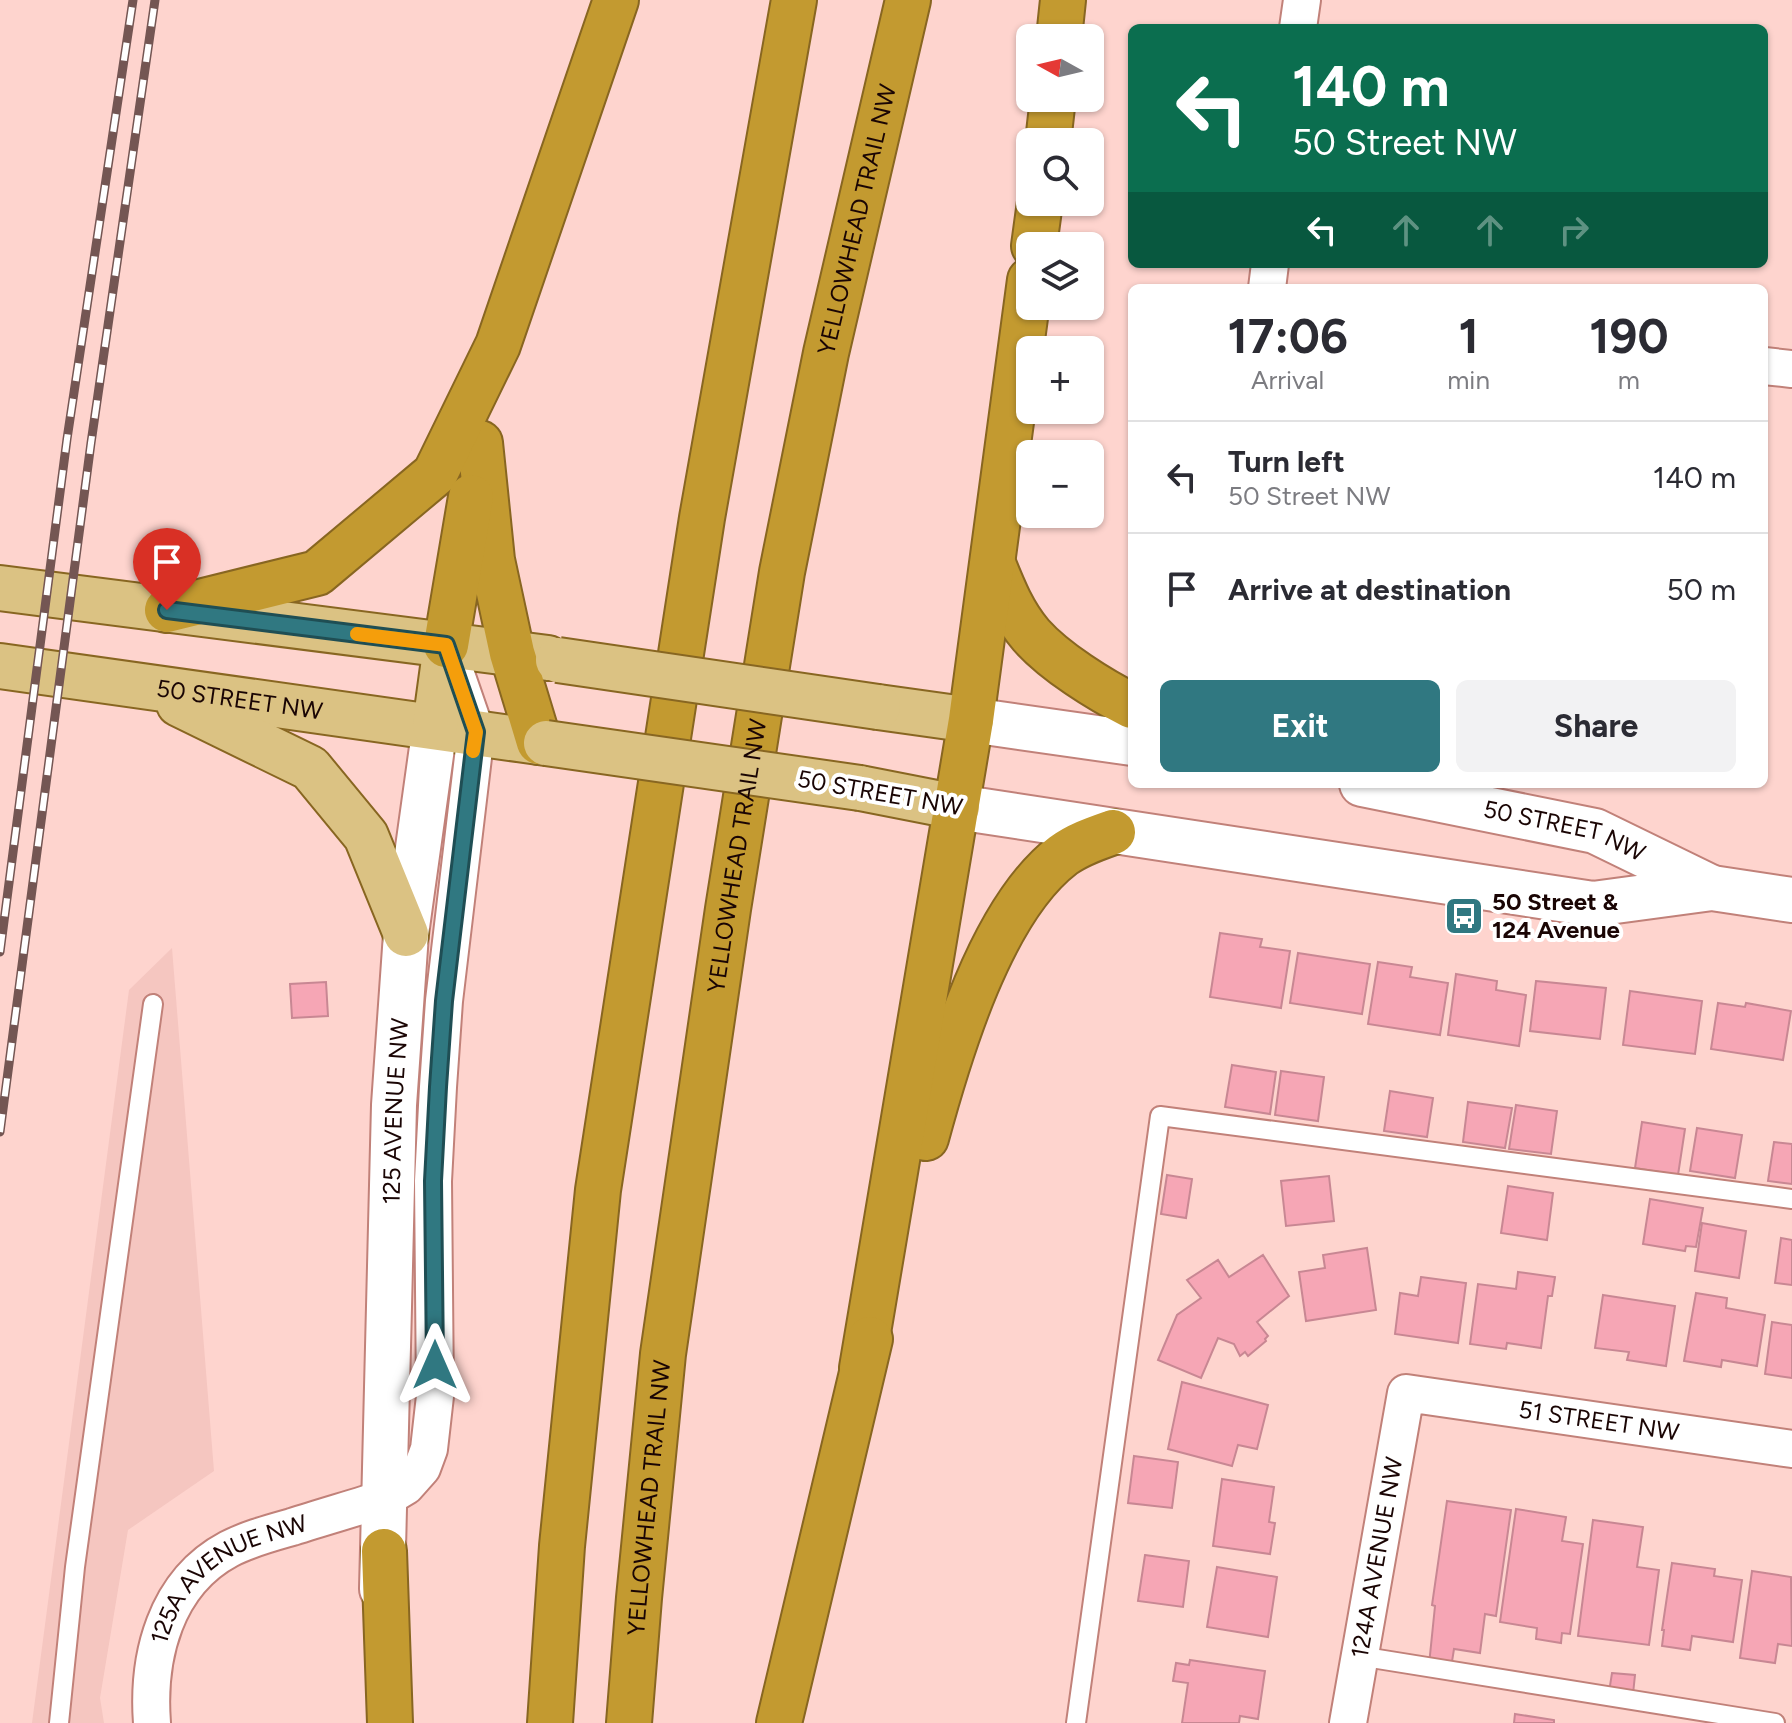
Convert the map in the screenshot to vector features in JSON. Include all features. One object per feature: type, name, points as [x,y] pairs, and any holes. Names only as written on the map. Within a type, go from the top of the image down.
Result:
[{"type":"highway","points":[[167,610],[317,573],[435,474],[498,345],[616,0]]},
{"type":"highway","points":[[550,1723],[562,1546],[598,1190],[702,518],[794,0]]},
{"type":"highway","name":"YELLOWHEAD TRAIL NW","points":[[629,1723],[665,1338],[702,1077],[777,602],[826,353],[908,0]]},
{"type":"highway","points":[[1060,24],[1063,0]]},
{"type":"highway","points":[[862,1368],[971,720],[1025,320]]},
{"type":"highway","points":[[446,645],[498,345]]},
{"type":"highway","points":[[480,443],[492,560],[512,653],[542,742]]},
{"type":"highway","points":[[993,564],[1007,599],[1031,635],[1108,694],[1128,704]]},
{"type":"highway","points":[[779,1723],[862,1368],[940,1088],[972,996],[995,945],[1043,873],[1082,843],[1113,832]]},
{"type":"highway","points":[[384,1551],[390,1723]]},
{"type":"main road","points":[[0,588],[512,653],[1128,742]]},
{"type":"main road","points":[[446,645],[455,729]]},
{"type":"main road","name":"50 STREET NW","points":[[0,666],[860,788],[1113,832],[1593,904],[1712,888],[1792,900]]},
{"type":"main road","points":[[140,686],[310,768],[366,836],[406,934]]},
{"type":"main road","name":"125 AVENUE NW","points":[[377,1723],[386,1498],[394,1105],[406,934],[455,729]]},
{"type":"main road","name":"50 STREET NW","points":[[1382,788],[1595,831],[1712,888]]},
{"type":"street","points":[[1299,24],[1302,0]]},
{"type":"street","points":[[1768,366],[1792,369]]},
{"type":"street","name":"125 AVENUE NW","points":[[386,1498],[406,1486],[422,1468],[432,1430],[435,1396],[433,1181],[455,729]]},
{"type":"street","name":"51 STREET NW","points":[[1406,1393],[1792,1449]]},
{"type":"street","name":"124A AVENUE NW","points":[[1348,1723],[1406,1393]]},
{"type":"street","name":"125A AVENUE NW","points":[[152,1723],[150,1681],[159,1640],[180,1595],[205,1565],[228,1549],[252,1539],[386,1498]]},
{"type":"lane","points":[[59,1723],[77,1551],[153,1004]]},
{"type":"lane","points":[[1076,1723],[1160,1116],[1792,1199]]},
{"type":"lane","points":[[1359,1656],[1775,1723]]},
{"type":"shaded area","points":[[172,948],[214,1471],[128,1530],[100,1698],[104,1723],[32,1723],[129,990]]},
{"type":"building","points":[[1220,933],[1262,939],[1260,947],[1290,951],[1281,1008],[1210,997]]},
{"type":"building","points":[[1298,953],[1370,964],[1362,1014],[1290,1003]]},
{"type":"building","points":[[1378,962],[1412,967],[1410,977],[1448,983],[1440,1035],[1368,1024]]},
{"type":"building","points":[[1456,974],[1497,981],[1496,990],[1526,995],[1519,1046],[1448,1035]]},
{"type":"building","points":[[1536,981],[1606,988],[1600,1039],[1530,1031]]},
{"type":"building","points":[[326,982],[328,1016],[292,1018],[290,984]]},
{"type":"building","points":[[1630,991],[1702,1001],[1695,1054],[1623,1045]]},
{"type":"building","points":[[1718,1003],[1745,1007],[1746,1003],[1791,1011],[1783,1060],[1711,1049]]},
{"type":"building","points":[[1232,1065],[1276,1072],[1270,1114],[1225,1107]]},
{"type":"building","points":[[1281,1071],[1324,1077],[1318,1121],[1275,1115]]},
{"type":"building","points":[[1390,1091],[1433,1098],[1427,1137],[1384,1131]]},
{"type":"building","points":[[1468,1102],[1512,1108],[1505,1148],[1463,1142]]},
{"type":"building","points":[[1516,1105],[1557,1111],[1551,1154],[1509,1149]]},
{"type":"building","points":[[1642,1122],[1685,1129],[1678,1175],[1635,1168]]},
{"type":"building","points":[[1697,1128],[1742,1135],[1735,1178],[1690,1171]]},
{"type":"building","points":[[1774,1142],[1792,1144],[1792,1184],[1768,1181]]},
{"type":"building","points":[[1167,1175],[1192,1179],[1186,1218],[1161,1214]]},
{"type":"building","points":[[1329,1176],[1334,1221],[1286,1226],[1281,1181]]},
{"type":"building","points":[[1508,1186],[1553,1193],[1547,1240],[1501,1233]]},
{"type":"building","points":[[1650,1199],[1703,1208],[1696,1247],[1686,1246],[1685,1251],[1643,1244]]},
{"type":"building","points":[[1702,1223],[1746,1231],[1739,1278],[1695,1271]]},
{"type":"building","points":[[1781,1238],[1792,1240],[1792,1285],[1775,1283]]},
{"type":"building","points":[[1367,1248],[1376,1310],[1306,1321],[1299,1272],[1325,1268],[1323,1255]]},
{"type":"building","points":[[1263,1255],[1289,1296],[1257,1322],[1268,1336],[1266,1341],[1248,1356],[1245,1352],[1240,1356],[1234,1344],[1218,1338],[1201,1378],[1158,1360],[1177,1315],[1201,1298],[1187,1280],[1218,1260],[1229,1277]]},
{"type":"building","points":[[1518,1272],[1555,1277],[1552,1296],[1548,1296],[1541,1348],[1507,1343],[1506,1349],[1470,1344],[1478,1284],[1516,1289]]},
{"type":"building","points":[[1421,1277],[1466,1283],[1458,1343],[1395,1334],[1400,1293],[1418,1296]]},
{"type":"building","points":[[1696,1293],[1727,1298],[1726,1308],[1765,1315],[1757,1366],[1722,1360],[1721,1367],[1684,1361]]},
{"type":"building","points":[[1603,1295],[1675,1306],[1666,1366],[1627,1360],[1629,1352],[1595,1348]]},
{"type":"building","points":[[1772,1322],[1792,1325],[1792,1378],[1765,1374]]},
{"type":"building","points":[[1182,1382],[1268,1405],[1257,1449],[1238,1445],[1232,1466],[1168,1449]]},
{"type":"building","points":[[1134,1456],[1178,1462],[1172,1508],[1128,1503]]},
{"type":"building","points":[[1222,1479],[1274,1487],[1269,1522],[1275,1523],[1270,1554],[1213,1546]]},
{"type":"building","points":[[1447,1501],[1511,1510],[1496,1616],[1485,1614],[1480,1653],[1454,1649],[1451,1668],[1429,1665],[1435,1606],[1432,1605]]},
{"type":"building","points":[[1516,1509],[1566,1517],[1562,1541],[1583,1544],[1570,1634],[1562,1633],[1561,1643],[1536,1639],[1537,1628],[1500,1622]]},
{"type":"building","points":[[1593,1520],[1643,1527],[1637,1567],[1659,1570],[1649,1645],[1578,1636]]},
{"type":"building","points":[[1145,1555],[1189,1561],[1183,1607],[1138,1601]]},
{"type":"building","points":[[1672,1563],[1715,1569],[1714,1576],[1742,1580],[1733,1642],[1692,1636],[1690,1650],[1662,1646]]},
{"type":"building","points":[[1217,1567],[1277,1577],[1268,1637],[1207,1627]]},
{"type":"building","points":[[1752,1571],[1791,1577],[1792,1646],[1778,1644],[1775,1663],[1740,1658]]},
{"type":"building","points":[[1190,1660],[1265,1671],[1258,1719],[1240,1716],[1239,1723],[1182,1723],[1188,1683],[1173,1681],[1176,1663],[1189,1665]]},
{"type":"building","points":[[1612,1673],[1635,1675],[1633,1694],[1609,1692]]},
{"type":"building","points":[[1515,1714],[1554,1720],[1554,1723],[1514,1723]]},
{"type":"railway","points":[[0,952],[67,439],[133,0]]},
{"type":"railway","points":[[0,1132],[91,443],[155,0]]},
{"type":"slow traffic","points":[[357,634],[446,645],[476,732],[473,751]]},
{"type":"place","name":"50 Street & 124 Avenue","points":[[1464,916]]},
{"type":"route","points":[[167,610],[446,645],[476,732],[444,1001],[438,1087],[433,1181],[435,1365]]}]
